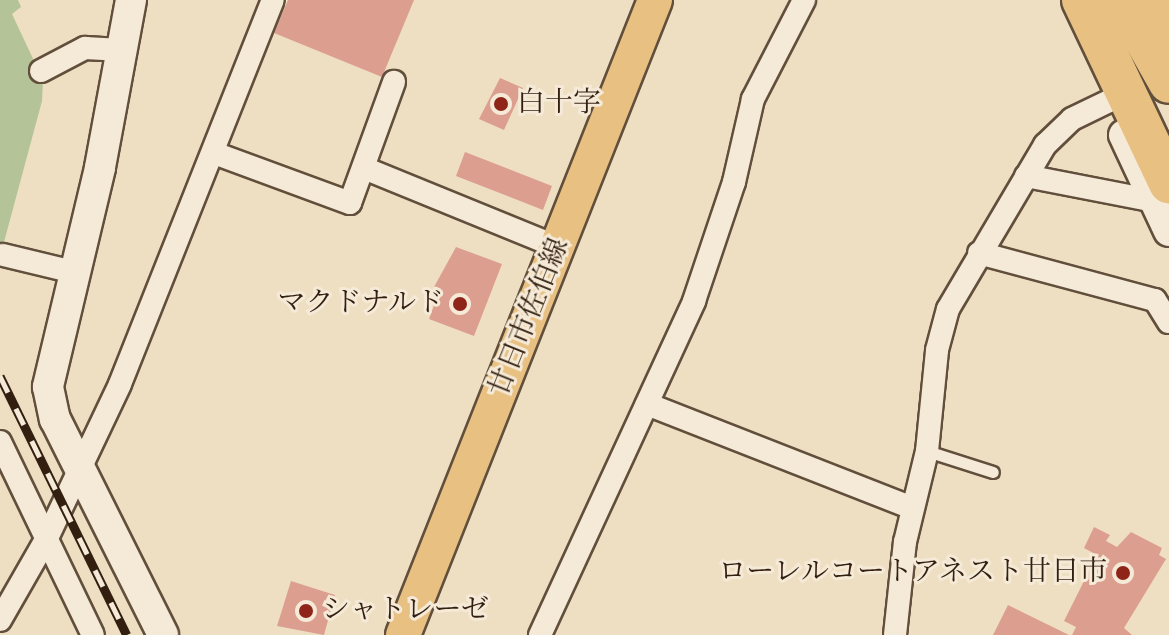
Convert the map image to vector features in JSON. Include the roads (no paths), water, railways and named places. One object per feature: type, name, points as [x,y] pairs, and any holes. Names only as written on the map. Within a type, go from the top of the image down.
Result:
[{"type":"highway","points":[[1082,0],[1162,192]]},
{"type":"highway","points":[[1096,0],[1169,140]]},
{"type":"highway","points":[[1122,0],[1169,83]]},
{"type":"highway","points":[[1156,0],[1169,24]]},
{"type":"main road","name":"廿日市佐伯線","points":[[403,635],[655,0]]},
{"type":"street","points":[[131,0],[48,387],[55,419],[163,635]]},
{"type":"street","points":[[0,620],[47,538],[120,384],[273,0]]},
{"type":"street","points":[[540,635],[694,301],[734,182],[753,99],[804,0]]},
{"type":"street","points":[[1062,0],[1109,101],[1162,192],[1169,231]]},
{"type":"street","points":[[41,71],[85,48],[122,50]]},
{"type":"street","points":[[214,153],[344,204],[350,203],[394,82]]},
{"type":"street","points":[[895,635],[912,508],[927,451],[942,329],[979,253],[1026,176],[1060,129],[1109,101]]},
{"type":"street","points":[[364,168],[558,247]]},
{"type":"street","points":[[1026,176],[1162,192]]},
{"type":"street","points":[[979,253],[1155,300],[1169,322]]},
{"type":"street","points":[[3,255],[74,272]]},
{"type":"street","points":[[647,404],[912,508]]},
{"type":"street","points":[[0,442],[93,635]]},
{"type":"lane","points":[[927,451],[993,472]]},
{"type":"railway","points":[[0,376],[127,635]]},
{"type":"place","name":"白十字","points":[[501,104]]},
{"type":"place","name":"マクドナルド","points":[[460,304]]},
{"type":"place","name":"ローレルコートアネスト廿日市","points":[[1123,573]]},
{"type":"place","name":"シャトレーゼ","points":[[306,611]]}]
